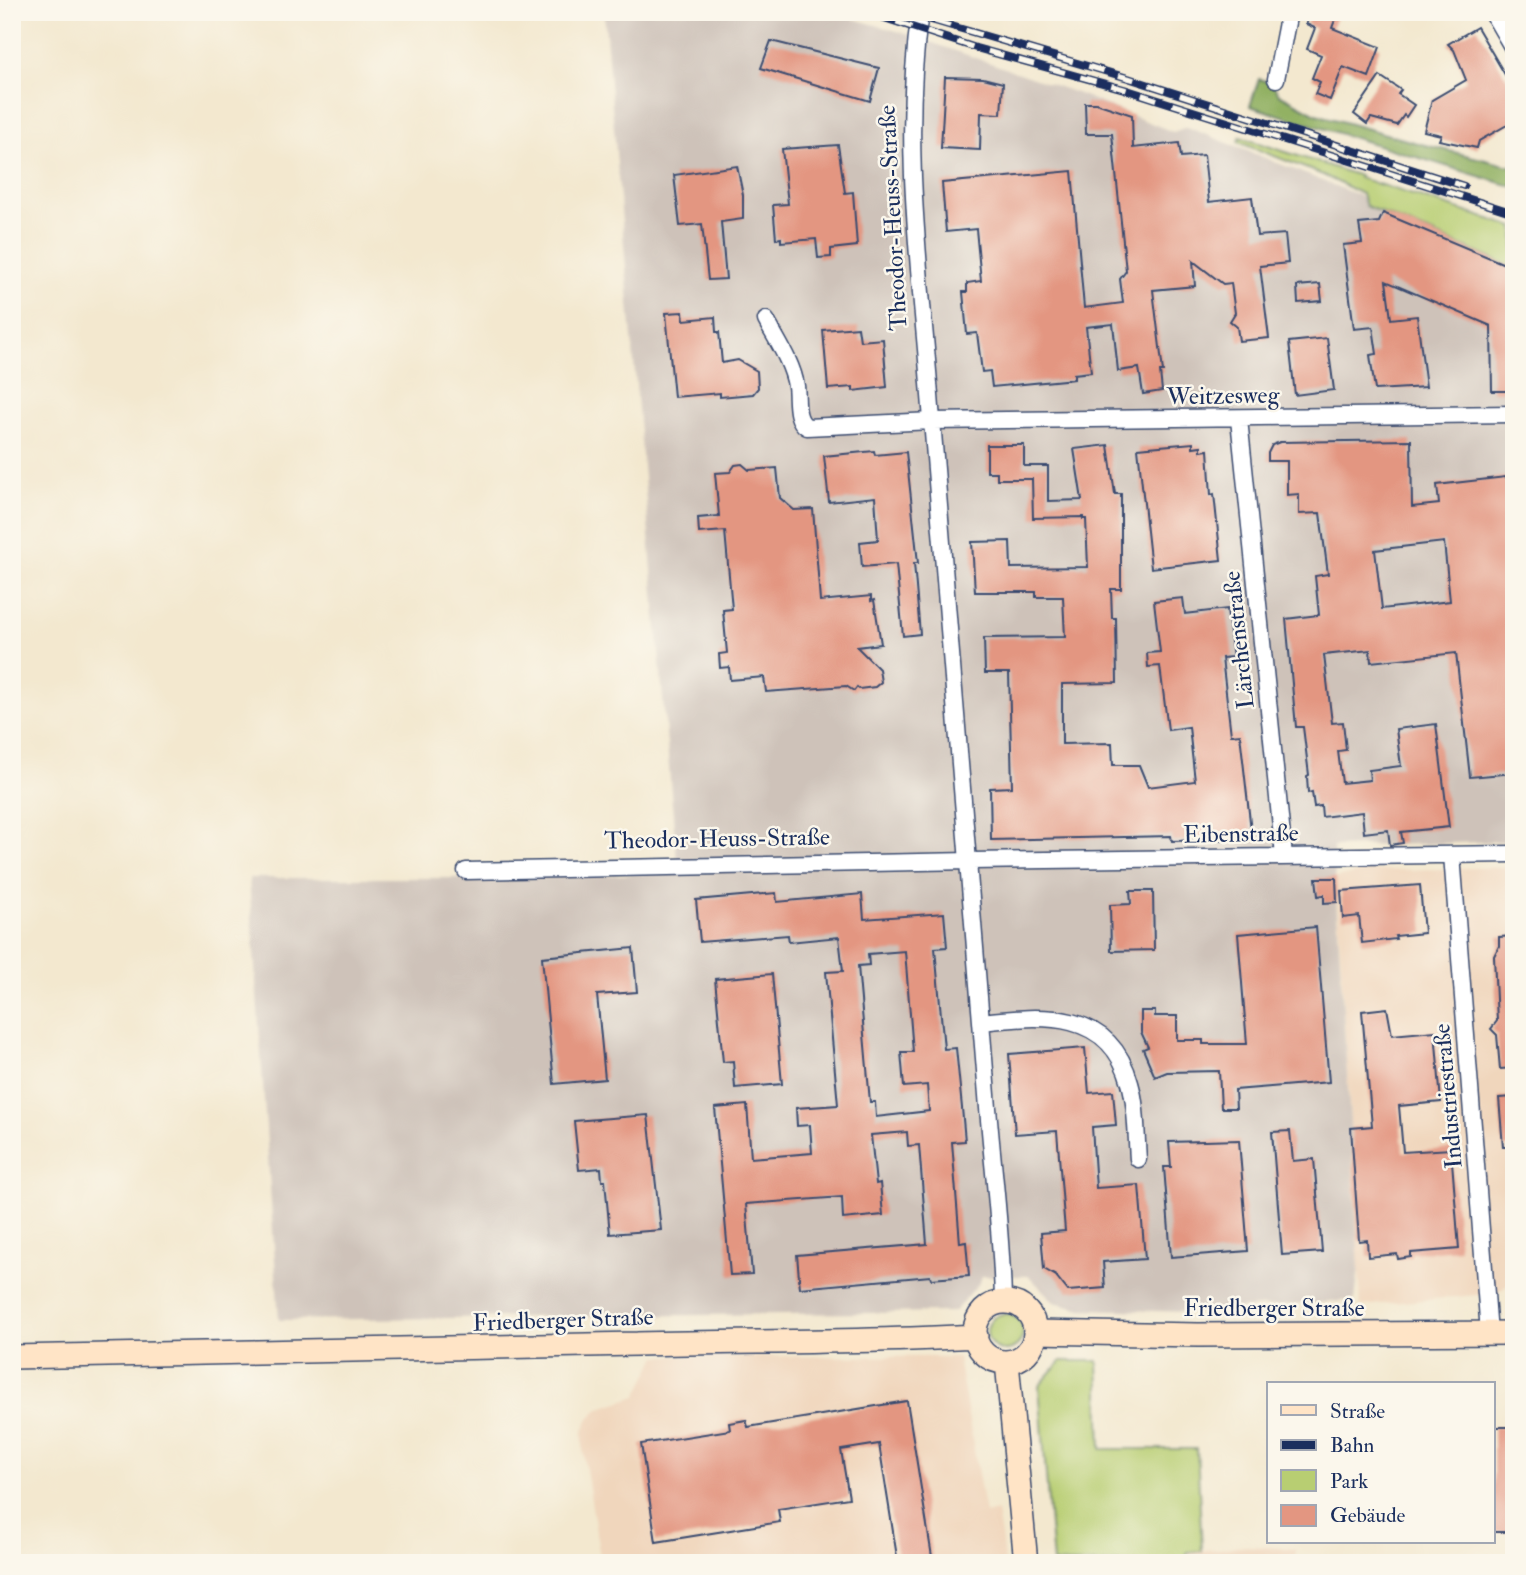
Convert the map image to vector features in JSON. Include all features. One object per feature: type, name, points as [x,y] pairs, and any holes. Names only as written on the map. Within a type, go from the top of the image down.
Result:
[{"type":"street","name":"Theodor-Heuss-Straße","points":[[920,12],[913,70],[911,143],[1003,1302]]},
{"type":"street","points":[[1276,79],[1289,12]]},
{"type":"street","points":[[1492,12],[1514,50]]},
{"type":"street","points":[[766,320],[791,368],[796,384],[799,418],[807,426],[932,421]]},
{"type":"street","name":"Weitzesweg","points":[[932,421],[1514,414]]},
{"type":"street","name":"Lärchenstraße","points":[[1239,419],[1284,856]]},
{"type":"street","name":"Eibenstraße","points":[[970,861],[1514,854]]},
{"type":"street","name":"Industriestraße","points":[[1452,855],[1489,1333]]},
{"type":"street","name":"Theodor-Heuss-Straße","points":[[466,871],[970,861]]},
{"type":"street","points":[[982,1022],[1053,1017],[1070,1020],[1104,1040],[1120,1060],[1130,1083],[1138,1159]]},
{"type":"street","points":[[1003,1302],[1013,1303],[1027,1312],[1035,1332],[1034,1342],[1028,1352],[1016,1361],[1007,1362],[985,1355],[977,1343],[976,1328],[983,1313],[995,1304],[1003,1302]]},
{"type":"street","name":"Friedberger Straße","points":[[1035,1332],[1198,1335],[1514,1333]]},
{"type":"street","name":"Friedberger Straße","points":[[12,1357],[897,1341],[976,1336]]},
{"type":"street","points":[[1007,1362],[1026,1563]]},
{"type":"shaded area","points":[[604,12],[829,12],[904,33],[1079,94],[1173,132],[1187,127],[1514,257],[1514,841],[1333,847],[1359,1267],[1355,1300],[1192,1312],[1082,1309],[1054,1302],[1029,1276],[982,1276],[980,1282],[954,1312],[279,1320],[249,878],[508,878],[678,873]]},
{"type":"shaded area","points":[[1514,867],[1514,1280],[1497,1293],[1361,1306],[1336,878],[1366,871]]},
{"type":"shaded area","points":[[657,1356],[958,1357],[985,1514],[997,1511],[1005,1563],[601,1563],[583,1450],[583,1431],[589,1418],[600,1408],[637,1396]]},
{"type":"shaded area","points":[[1248,1546],[1295,1549],[1295,1563],[1186,1563],[1186,1552]]},
{"type":"green space","points":[[1259,79],[1272,83],[1279,94],[1316,114],[1514,167],[1514,187],[1250,106]]},
{"type":"green space","points":[[1240,137],[1514,227],[1514,268],[1366,206],[1362,194],[1323,175],[1238,142]]},
{"type":"green space","points":[[1005,1314],[1018,1319],[1023,1332],[1018,1345],[1005,1350],[992,1345],[987,1332],[992,1319]]},
{"type":"green space","points":[[1061,1361],[1098,1361],[1101,1449],[1197,1449],[1202,1551],[1187,1552],[1186,1563],[1053,1563],[1039,1386]]},
{"type":"building","points":[[1312,12],[1338,12],[1332,28],[1380,47],[1369,77],[1343,67],[1330,100],[1315,94],[1320,82],[1312,78],[1321,55],[1307,49],[1315,28],[1306,24]]},
{"type":"building","points":[[1477,27],[1514,90],[1514,121],[1479,141],[1477,148],[1439,140],[1441,135],[1424,131],[1432,100],[1466,80],[1454,50],[1448,44]]},
{"type":"building","points":[[771,41],[879,68],[870,101],[761,68]]},
{"type":"building","points":[[1380,76],[1401,90],[1398,94],[1414,105],[1397,125],[1371,118],[1367,124],[1354,114]]},
{"type":"building","points":[[945,77],[983,78],[1003,83],[1001,114],[981,113],[980,150],[941,148]]},
{"type":"building","points":[[1085,103],[1096,103],[1132,115],[1133,148],[1179,143],[1181,157],[1204,155],[1209,202],[1252,197],[1257,236],[1285,234],[1288,263],[1260,266],[1269,338],[1239,341],[1237,327],[1230,321],[1235,313],[1231,283],[1223,284],[1193,261],[1195,286],[1153,290],[1163,372],[1160,372],[1162,391],[1143,394],[1139,368],[1118,371],[1113,324],[1086,327],[1091,372],[1074,374],[1074,379],[992,387],[990,371],[982,372],[977,333],[967,334],[963,292],[967,292],[967,283],[981,281],[976,229],[946,232],[942,183],[1072,171],[1084,308],[1123,303],[1120,279],[1126,271],[1112,134],[1086,134]]},
{"type":"building","points":[[838,145],[845,193],[853,192],[857,246],[831,249],[831,257],[818,258],[816,239],[781,242],[781,238],[776,239],[773,205],[788,204],[782,149]]},
{"type":"building","points":[[737,166],[743,195],[743,219],[721,222],[726,279],[708,280],[702,224],[680,226],[674,175]]},
{"type":"building","points":[[1383,213],[1514,268],[1514,391],[1492,391],[1491,326],[1386,281],[1391,319],[1417,316],[1426,387],[1375,390],[1370,355],[1377,354],[1373,327],[1354,329],[1343,245],[1362,243],[1359,224],[1379,222]]},
{"type":"building","points":[[1320,284],[1322,301],[1298,303],[1297,286]]},
{"type":"building","points":[[683,312],[684,320],[715,317],[722,363],[738,360],[757,371],[758,388],[753,394],[720,397],[720,393],[674,397],[666,313]]},
{"type":"building","points":[[858,327],[860,341],[883,339],[887,387],[853,391],[853,387],[828,389],[823,330]]},
{"type":"building","points":[[1327,338],[1334,390],[1295,395],[1289,342]]},
{"type":"building","points":[[1411,440],[1412,507],[1439,504],[1437,485],[1514,476],[1514,773],[1470,777],[1456,653],[1371,662],[1370,650],[1324,655],[1332,723],[1343,722],[1346,750],[1338,751],[1342,783],[1370,780],[1369,770],[1401,766],[1396,729],[1436,724],[1449,827],[1401,832],[1403,843],[1390,845],[1388,830],[1364,833],[1362,812],[1322,817],[1321,806],[1314,807],[1312,792],[1308,793],[1309,775],[1303,727],[1296,727],[1286,619],[1319,615],[1315,576],[1328,574],[1320,513],[1299,514],[1299,494],[1287,495],[1287,461],[1268,461],[1272,445],[1280,442]],"holes":[[[1444,542],[1450,601],[1382,609],[1375,550]]]},
{"type":"building","points":[[1193,443],[1193,447],[1201,446],[1201,451],[1208,450],[1211,495],[1214,494],[1221,560],[1151,568],[1138,448]]},
{"type":"building","points":[[987,445],[1024,445],[1024,466],[1048,466],[1048,501],[1082,500],[1074,449],[1108,445],[1115,494],[1121,494],[1121,589],[1111,589],[1112,618],[1116,618],[1117,683],[1062,684],[1062,744],[1112,743],[1113,765],[1139,765],[1148,787],[1195,781],[1189,727],[1168,730],[1160,666],[1148,667],[1147,653],[1160,652],[1154,601],[1183,598],[1185,614],[1227,609],[1233,657],[1222,658],[1231,735],[1240,734],[1252,839],[1172,841],[1171,836],[991,840],[990,788],[1012,787],[1009,673],[985,673],[984,638],[1065,637],[1063,597],[1036,597],[1036,592],[975,592],[972,542],[1010,541],[1011,568],[1088,567],[1086,519],[1033,518],[1032,479],[997,479],[997,472],[987,472]]},
{"type":"building","points":[[874,451],[875,455],[906,452],[918,563],[914,563],[920,634],[903,636],[896,564],[862,567],[860,542],[878,540],[875,497],[829,502],[824,456]]},
{"type":"building","points":[[742,464],[749,470],[777,468],[780,498],[794,510],[813,509],[820,601],[871,596],[871,601],[874,600],[881,644],[857,647],[879,669],[881,682],[875,687],[857,687],[854,691],[846,686],[766,692],[764,677],[730,680],[729,667],[720,668],[719,654],[727,653],[723,610],[732,609],[725,531],[699,533],[698,518],[719,516],[715,473],[730,472],[735,465]]},
{"type":"building","points":[[1316,878],[1336,878],[1337,902],[1324,903],[1324,895],[1318,896]]},
{"type":"building","points":[[1420,885],[1424,933],[1362,943],[1359,916],[1343,918],[1341,891]]},
{"type":"building","points":[[1130,891],[1153,891],[1154,950],[1111,951],[1110,905],[1131,904]]},
{"type":"building","points":[[776,893],[777,902],[862,894],[864,919],[944,913],[947,947],[935,948],[944,1049],[956,1048],[965,1141],[952,1142],[960,1243],[966,1242],[969,1276],[931,1279],[930,1276],[800,1288],[797,1255],[927,1244],[919,1145],[908,1146],[907,1132],[871,1135],[876,1184],[880,1183],[883,1215],[843,1219],[842,1197],[746,1204],[752,1274],[730,1275],[715,1108],[747,1105],[751,1158],[812,1153],[810,1125],[797,1126],[796,1108],[838,1105],[826,972],[843,971],[839,937],[789,942],[788,935],[700,942],[696,900]],"holes":[[[905,951],[913,1052],[901,1052],[904,1087],[927,1085],[929,1111],[876,1117],[875,1102],[870,1102],[858,966],[869,965],[868,954]]]},
{"type":"building","points":[[1316,927],[1329,1082],[1235,1090],[1236,1108],[1221,1108],[1219,1071],[1167,1072],[1155,1077],[1143,1049],[1148,1047],[1141,1032],[1141,1011],[1155,1011],[1155,1016],[1177,1016],[1177,1040],[1203,1040],[1203,1044],[1247,1044],[1238,934]]},
{"type":"building","points":[[1514,936],[1514,1068],[1500,1069],[1497,1035],[1491,1029],[1497,1021],[1494,956],[1499,946],[1499,937]]},
{"type":"building","points":[[633,948],[637,992],[597,995],[605,1079],[554,1084],[542,957]]},
{"type":"building","points":[[772,974],[782,1084],[735,1088],[733,1061],[723,1062],[715,979]]},
{"type":"building","points":[[1387,1008],[1392,1035],[1435,1031],[1441,1102],[1399,1106],[1403,1152],[1451,1149],[1459,1249],[1411,1253],[1411,1257],[1398,1259],[1397,1254],[1368,1257],[1367,1240],[1359,1241],[1351,1128],[1372,1126],[1362,1011]]},
{"type":"building","points":[[1085,1048],[1089,1093],[1113,1091],[1116,1125],[1092,1127],[1096,1188],[1139,1185],[1145,1259],[1103,1262],[1105,1288],[1068,1291],[1056,1276],[1044,1269],[1041,1233],[1065,1231],[1057,1131],[1015,1134],[1009,1054]]},
{"type":"building","points":[[1514,1097],[1514,1147],[1503,1147],[1499,1098]]},
{"type":"building","points":[[648,1115],[661,1230],[610,1234],[605,1181],[602,1181],[601,1168],[579,1170],[574,1121]]},
{"type":"building","points":[[1290,1131],[1293,1161],[1314,1159],[1322,1252],[1282,1255],[1272,1132]]},
{"type":"building","points":[[1239,1140],[1248,1251],[1171,1257],[1164,1167],[1171,1167],[1169,1142]]},
{"type":"building","points":[[907,1401],[933,1563],[898,1563],[879,1444],[841,1450],[849,1498],[778,1509],[780,1522],[656,1542],[641,1444],[730,1430],[729,1423],[746,1420],[748,1427]]},
{"type":"building","points":[[1494,1427],[1514,1427],[1514,1532],[1494,1532]]},
{"type":"railway","points":[[866,12],[976,48],[1124,89],[1514,213]]},
{"type":"railway","points":[[904,12],[1128,78],[1464,186]]}]
